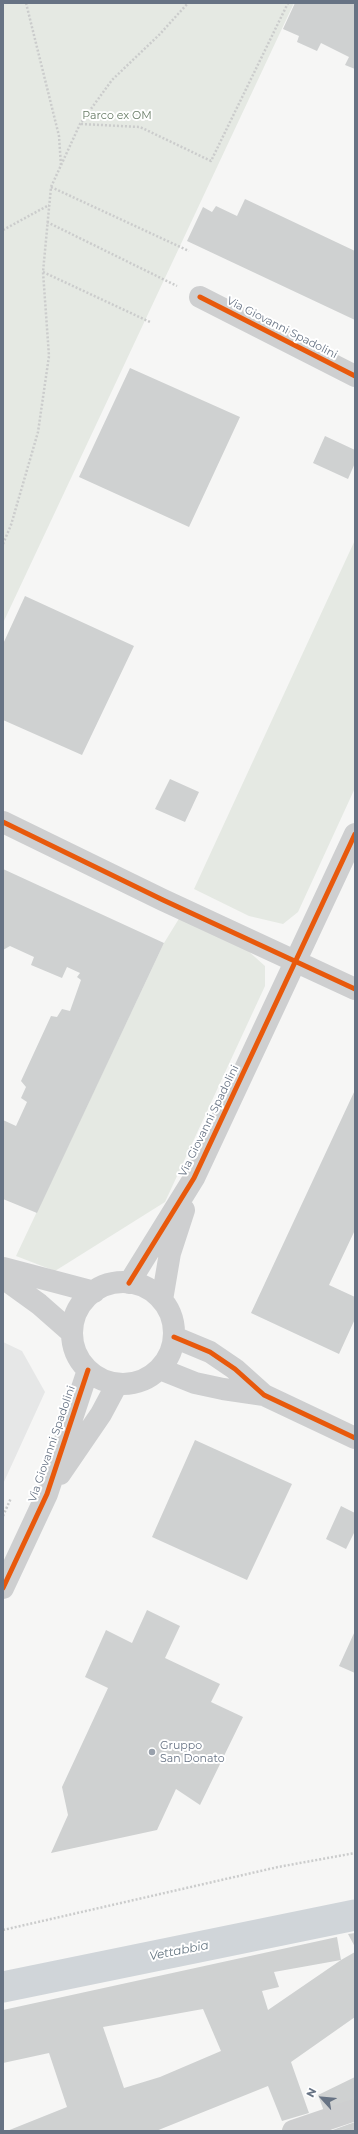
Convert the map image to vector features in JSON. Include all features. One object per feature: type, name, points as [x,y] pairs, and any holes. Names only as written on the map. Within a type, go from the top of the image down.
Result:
[{"type":"street","name":"Via Giovanni Spadolini","points":[[200,298],[355,376]]},
{"type":"street","points":[[3,822],[164,900],[355,989]]},
{"type":"street","name":"Via Giovanni Spadolini","points":[[129,1283],[194,1178],[355,834]]},
{"type":"street","name":"Via Giovanni Spadolini","points":[[162,1300],[170,1253],[194,1178]]},
{"type":"street","points":[[3,1268],[94,1292]]},
{"type":"street","points":[[3,1278],[39,1304],[72,1333]]},
{"type":"street","points":[[129,1283],[148,1288],[162,1300],[173,1320],[174,1336],[170,1354],[160,1369],[140,1382],[117,1384],[98,1378],[88,1370],[75,1350],[72,1333],[78,1310],[85,1300],[94,1292],[111,1284],[129,1283]]},
{"type":"street","points":[[174,1336],[210,1352],[235,1369],[264,1395],[355,1438]]},
{"type":"street","points":[[160,1369],[195,1383],[264,1395]]},
{"type":"street","name":"Via Giovanni Spadolini","points":[[3,1588],[47,1494],[88,1370]]},
{"type":"street","name":"Via Giovanni Spadolini","points":[[47,1494],[101,1414],[117,1384]]},
{"type":"street","points":[[293,2131],[355,2110]]},
{"type":"path","points":[[26,3],[59,136],[61,166]]},
{"type":"path","points":[[3,544],[11,524],[38,432],[49,356],[43,272],[47,222],[52,187],[80,124],[112,80],[160,34],[188,3]]},
{"type":"path","points":[[80,124],[140,127],[211,161],[288,3]]},
{"type":"path","points":[[52,187],[189,250]]},
{"type":"path","points":[[3,230],[49,205]]},
{"type":"path","points":[[47,222],[200,298]]},
{"type":"path","points":[[43,272],[150,322]]},
{"type":"path","points":[[3,1516],[11,1498]]},
{"type":"path","points":[[3,1930],[278,1867],[355,1854]]},
{"type":"shaded area","points":[[3,1342],[22,1351],[45,1392],[3,1484]]},
{"type":"green space","name":"Parco ex OM","points":[[3,3],[294,3],[3,623]]},
{"type":"green space","points":[[355,540],[355,788],[298,912],[283,924],[249,916],[194,889]]},
{"type":"green space","points":[[180,917],[237,941],[265,966],[265,986],[165,1202],[55,1271],[16,1256],[164,943]]},
{"type":"building","points":[[295,3],[355,3],[355,69],[345,65],[349,57],[321,43],[317,51],[297,42],[299,36],[283,29]]},
{"type":"building","points":[[245,199],[355,251],[355,320],[187,241],[203,207],[212,212],[216,206],[237,216]]},
{"type":"building","points":[[130,368],[240,417],[189,527],[79,477]]},
{"type":"building","points":[[325,436],[355,450],[355,463],[348,479],[313,463]]},
{"type":"building","points":[[25,596],[134,646],[82,755],[3,720],[3,644]]},
{"type":"building","points":[[170,779],[199,792],[185,822],[155,809]]},
{"type":"building","points":[[3,869],[164,943],[37,1213],[3,1199],[3,1120],[16,1126],[27,1102],[21,1098],[26,1087],[21,1081],[51,1016],[57,1017],[62,1009],[70,1011],[81,980],[77,977],[80,973],[67,967],[62,978],[31,965],[34,957],[10,946],[3,950]]},
{"type":"building","points":[[355,1090],[355,1230],[329,1285],[355,1297],[355,1319],[339,1354],[251,1313]]},
{"type":"building","points":[[195,1440],[292,1484],[247,1580],[152,1537]]},
{"type":"building","points":[[341,1506],[355,1513],[355,1531],[346,1549],[326,1539]]},
{"type":"building","name":"Gruppo San Donato","points":[[147,1610],[180,1626],[165,1658],[220,1684],[211,1702],[243,1717],[200,1805],[176,1789],[157,1830],[51,1853],[68,1815],[62,1787],[108,1688],[85,1677],[106,1630],[132,1643]]},
{"type":"building","points":[[355,1631],[355,1673],[339,1666]]},
{"type":"building","points":[[355,1933],[355,1947],[348,1934]]},
{"type":"building","points":[[337,1937],[341,1960],[355,1952],[355,2017],[291,2062],[309,2113],[282,2121],[268,2086],[156,2131],[7,2131],[67,2107],[49,2053],[3,2063],[3,2010]],"holes":[[[341,1960],[268,2010],[262,1991],[279,1987],[274,1972]],[[203,2009],[221,2051],[160,2077],[124,2088],[103,2027]]]},
{"type":"building","points":[[355,2077],[355,2104],[325,2114],[318,2095]]},
{"type":"building","points":[[355,2122],[355,2131],[330,2131]]},
{"type":"waterway","name":"Vettabbia","points":[[3,1987],[355,1915]]},
{"type":"cycle path","points":[[200,297],[355,376]]},
{"type":"cycle path","points":[[3,822],[163,900],[355,989]]},
{"type":"cycle path","points":[[129,1283],[194,1178],[355,834]]},
{"type":"cycle path","points":[[174,1337],[210,1352],[235,1369],[264,1395],[355,1438]]},
{"type":"cycle path","points":[[3,1588],[47,1494],[88,1370]]},
{"type":"place","name":"Gruppo San Donato","points":[[152,1752]]}]
